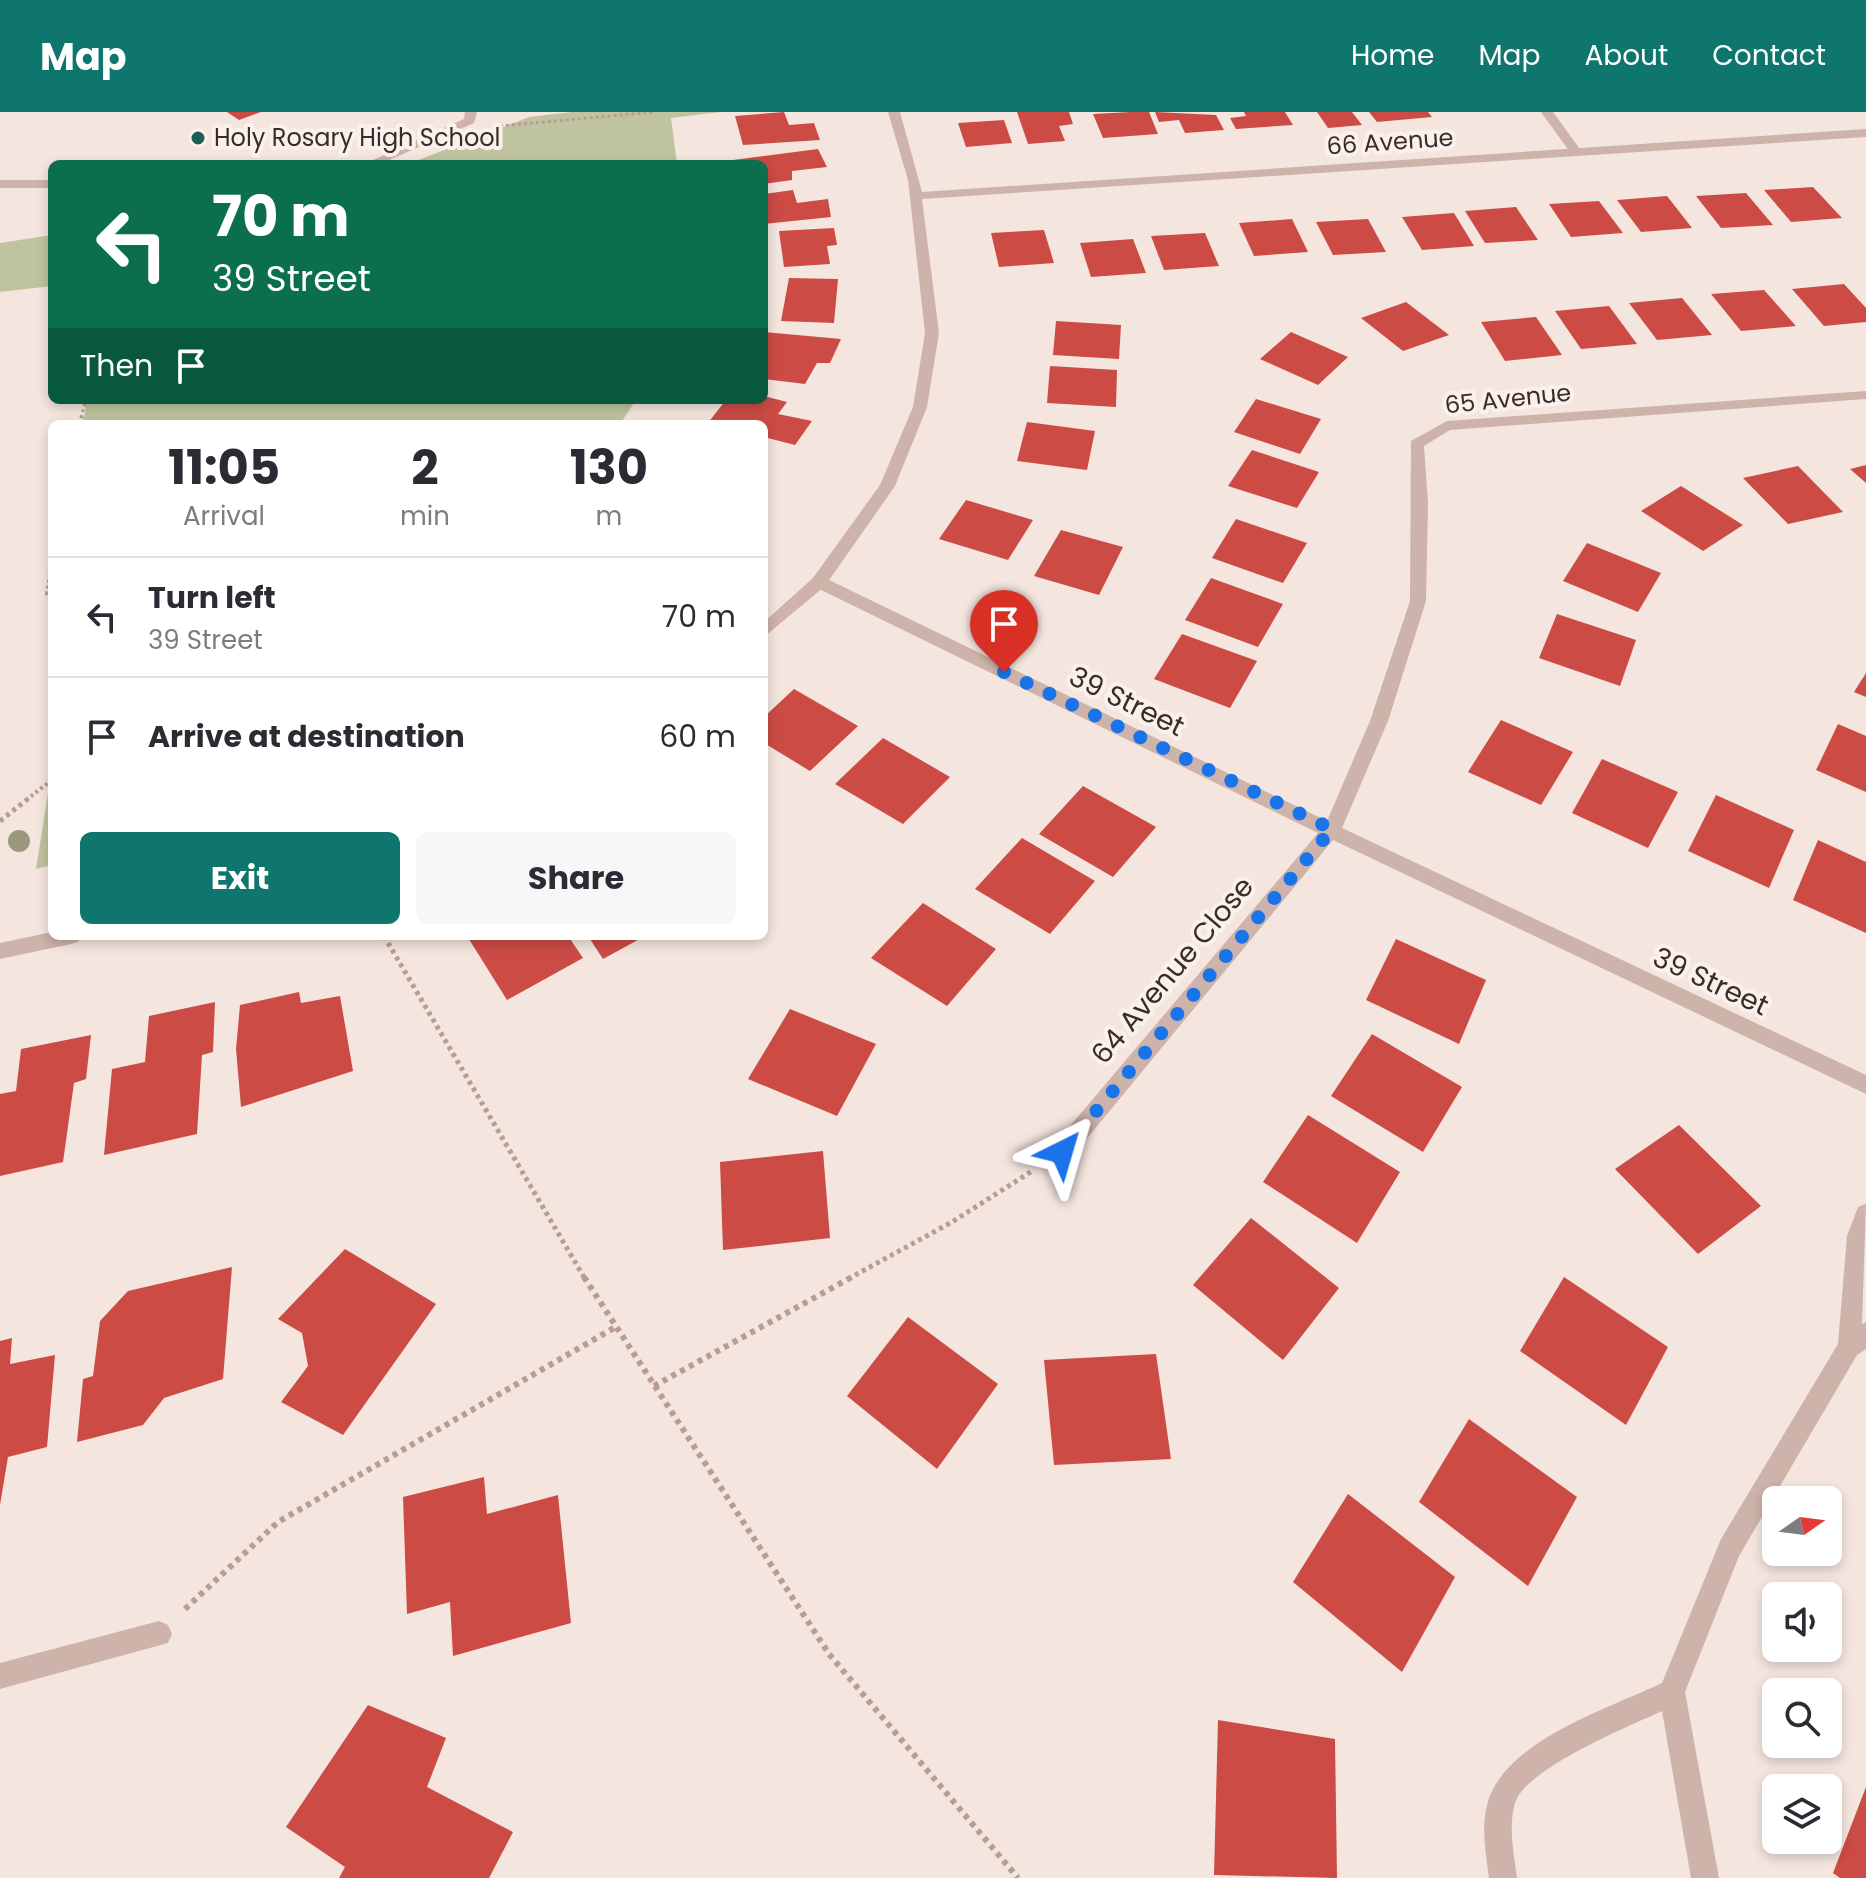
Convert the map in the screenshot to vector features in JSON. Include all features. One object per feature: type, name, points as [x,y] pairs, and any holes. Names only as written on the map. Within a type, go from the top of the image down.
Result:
[{"type":"street","points":[[379,160],[470,121],[471,112]]},
{"type":"street","points":[[768,627],[819,582],[887,486],[920,407],[932,333],[916,196],[894,112]]},
{"type":"street","points":[[1547,112],[1576,152]]},
{"type":"street","name":"66 Avenue","points":[[916,196],[1866,133]]},
{"type":"street","points":[[0,184],[48,184]]},
{"type":"street","name":"65 Avenue","points":[[1332,829],[1379,721],[1418,601],[1420,502],[1416,444],[1447,426],[1866,395]]},
{"type":"street","name":"39 Street","points":[[819,582],[1403,866],[1866,1085]]},
{"type":"street","name":"64 Avenue Close","points":[[1062,1152],[1332,829]]},
{"type":"street","points":[[0,951],[52,940]]},
{"type":"street","points":[[1705,1878],[1672,1692],[1730,1548],[1858,1341],[1858,1236],[1866,1214]]},
{"type":"street","points":[[0,1676],[159,1634]]},
{"type":"street","points":[[1503,1878],[1496,1826],[1511,1782],[1556,1749],[1672,1692]]},
{"type":"path","points":[[487,127],[653,112]]},
{"type":"path","points":[[0,821],[48,783]]},
{"type":"path","points":[[386,940],[614,1328],[829,1654],[1018,1878]]},
{"type":"path","points":[[654,1386],[952,1222],[1062,1152]]},
{"type":"path","points":[[159,1634],[278,1522],[614,1328]]},
{"type":"green space","points":[[572,112],[721,112],[671,118],[676,160],[418,160],[529,117]]},
{"type":"green space","points":[[48,236],[48,286],[0,292],[0,243]]},
{"type":"green space","points":[[86,404],[633,404],[623,420],[84,420]]},
{"type":"green space","points":[[48,793],[48,866],[36,869]]},
{"type":"building","name":"Holy Rosary High School","points":[[227,112],[261,112],[239,120]]},
{"type":"building","points":[[784,112],[789,125],[814,123],[820,140],[743,145],[735,116]]},
{"type":"building","points":[[1017,112],[1069,112],[1073,124],[1059,126],[1065,141],[1028,144]]},
{"type":"building","points":[[1149,112],[1158,134],[1103,138],[1093,114]]},
{"type":"building","points":[[1155,112],[1216,115],[1224,130],[1185,133],[1179,120],[1159,122]]},
{"type":"building","points":[[1244,112],[1285,112],[1293,125],[1236,129],[1230,118],[1246,116]]},
{"type":"building","points":[[1317,112],[1352,112],[1362,125],[1328,128]]},
{"type":"building","points":[[1369,112],[1428,112],[1432,117],[1377,122]]},
{"type":"building","points":[[1004,120],[1012,143],[966,147],[958,123]]},
{"type":"building","points":[[818,149],[827,167],[792,171],[792,180],[768,183],[768,160],[733,160]]},
{"type":"building","points":[[1813,187],[1842,218],[1791,222],[1764,190]]},
{"type":"building","points":[[793,190],[797,203],[828,199],[831,217],[768,224],[768,193]]},
{"type":"building","points":[[1746,193],[1773,225],[1721,228],[1696,196]]},
{"type":"building","points":[[1667,196],[1692,228],[1641,232],[1617,200]]},
{"type":"building","points":[[1599,201],[1623,233],[1571,237],[1549,204]]},
{"type":"building","points":[[1516,207],[1538,240],[1485,243],[1465,211]]},
{"type":"building","points":[[1454,213],[1474,246],[1422,250],[1402,217]]},
{"type":"building","points":[[1292,219],[1308,252],[1254,256],[1239,223]]},
{"type":"building","points":[[1368,219],[1386,252],[1333,255],[1316,222]]},
{"type":"building","points":[[834,228],[837,245],[827,246],[830,264],[784,267],[779,231]]},
{"type":"building","points":[[1044,230],[1054,263],[999,267],[991,233]]},
{"type":"building","points":[[1205,233],[1219,266],[1164,270],[1151,236]]},
{"type":"building","points":[[1133,239],[1146,273],[1091,277],[1080,243]]},
{"type":"building","points":[[789,278],[838,279],[834,323],[781,321]]},
{"type":"building","points":[[1844,284],[1866,308],[1866,322],[1824,326],[1792,289]]},
{"type":"building","points":[[1764,290],[1796,326],[1741,331],[1711,294]]},
{"type":"building","points":[[1682,298],[1712,335],[1657,340],[1629,303]]},
{"type":"building","points":[[1406,302],[1449,335],[1403,351],[1361,318]]},
{"type":"building","points":[[1609,306],[1637,344],[1581,349],[1555,311]]},
{"type":"building","points":[[1536,317],[1562,355],[1505,361],[1481,322]]},
{"type":"building","points":[[1056,321],[1121,325],[1119,359],[1053,355]]},
{"type":"building","points":[[768,332],[841,339],[830,363],[817,363],[805,384],[768,379]]},
{"type":"building","points":[[1291,332],[1348,357],[1318,385],[1260,359]]},
{"type":"building","points":[[1050,366],[1117,370],[1116,407],[1047,403]]},
{"type":"building","points":[[768,397],[787,402],[778,414],[812,421],[795,445],[768,438],[768,420],[710,420],[723,404],[768,404]]},
{"type":"building","points":[[1256,399],[1321,419],[1300,454],[1234,432]]},
{"type":"building","points":[[1027,422],[1095,431],[1087,470],[1017,461]]},
{"type":"building","points":[[1252,450],[1319,472],[1297,508],[1228,486]]},
{"type":"building","points":[[1866,465],[1866,483],[1850,469]]},
{"type":"building","points":[[1798,466],[1843,512],[1788,524],[1743,478]]},
{"type":"building","points":[[1681,486],[1743,525],[1703,551],[1641,511]]},
{"type":"building","points":[[966,500],[1033,520],[1008,560],[939,539]]},
{"type":"building","points":[[1236,519],[1307,543],[1283,583],[1212,558]]},
{"type":"building","points":[[1061,530],[1123,547],[1099,595],[1034,576]]},
{"type":"building","points":[[1587,543],[1661,573],[1638,612],[1563,581]]},
{"type":"building","points":[[1211,578],[1283,604],[1258,647],[1185,620]]},
{"type":"building","points":[[1557,614],[1636,640],[1620,686],[1539,658]]},
{"type":"building","points":[[1182,634],[1257,661],[1230,708],[1154,679]]},
{"type":"building","points":[[1866,673],[1866,697],[1854,692]]},
{"type":"building","points":[[794,689],[858,726],[810,771],[768,745],[768,713]]},
{"type":"building","points":[[1501,720],[1573,752],[1541,805],[1468,772]]},
{"type":"building","points":[[1838,724],[1866,736],[1866,792],[1816,770]]},
{"type":"building","points":[[883,738],[950,777],[903,824],[835,784]]},
{"type":"building","points":[[1602,759],[1678,792],[1648,848],[1572,813]]},
{"type":"building","points":[[1083,786],[1156,827],[1113,877],[1039,834]]},
{"type":"building","points":[[1716,795],[1794,830],[1769,888],[1688,851]]},
{"type":"building","points":[[1022,838],[1095,881],[1050,934],[975,889]]},
{"type":"building","points":[[1818,840],[1866,862],[1866,933],[1793,900]]},
{"type":"building","points":[[923,903],[996,949],[947,1006],[871,958]]},
{"type":"building","points":[[1396,939],[1486,980],[1459,1044],[1366,1000]]},
{"type":"building","points":[[470,940],[571,940],[583,958],[507,1000]]},
{"type":"building","points":[[591,940],[638,940],[603,959]]},
{"type":"building","points":[[299,992],[301,1003],[340,996],[353,1071],[241,1107],[236,1049],[240,1005]]},
{"type":"building","points":[[215,1002],[213,1052],[202,1055],[197,1134],[104,1155],[112,1069],[145,1062],[149,1016]]},
{"type":"building","points":[[790,1009],[876,1044],[837,1116],[748,1079]]},
{"type":"building","points":[[1372,1034],[1462,1087],[1423,1152],[1331,1096]]},
{"type":"building","points":[[91,1035],[86,1079],[74,1083],[63,1162],[0,1176],[0,1094],[16,1091],[21,1049]]},
{"type":"building","points":[[1308,1115],[1400,1172],[1357,1243],[1263,1182]]},
{"type":"building","points":[[1679,1125],[1761,1206],[1698,1254],[1615,1169]]},
{"type":"building","points":[[823,1151],[830,1238],[723,1250],[720,1162]]},
{"type":"building","points":[[1251,1218],[1339,1288],[1283,1360],[1193,1285]]},
{"type":"building","points":[[345,1249],[436,1304],[343,1435],[281,1402],[308,1366],[302,1333],[278,1319]]},
{"type":"building","points":[[232,1267],[223,1379],[164,1398],[143,1425],[77,1442],[83,1379],[93,1376],[100,1321],[128,1291]]},
{"type":"building","points":[[1564,1277],[1668,1347],[1626,1425],[1520,1351]]},
{"type":"building","points":[[908,1317],[998,1384],[937,1469],[847,1396]]},
{"type":"building","points":[[12,1338],[10,1364],[55,1355],[47,1447],[8,1457],[0,1505],[0,1341]]},
{"type":"building","points":[[1156,1354],[1171,1459],[1054,1465],[1044,1360]]},
{"type":"building","points":[[1469,1419],[1577,1497],[1528,1586],[1419,1502]]},
{"type":"building","points":[[484,1477],[487,1514],[558,1495],[571,1623],[453,1656],[450,1602],[407,1614],[403,1497]]},
{"type":"building","points":[[1348,1494],[1455,1577],[1402,1672],[1293,1582]]},
{"type":"building","points":[[368,1705],[446,1738],[427,1787],[513,1832],[489,1878],[339,1878],[345,1867],[286,1827]]},
{"type":"building","points":[[1218,1720],[1335,1739],[1337,1878],[1214,1875]]},
{"type":"building","points":[[1866,1787],[1866,1878],[1840,1878],[1833,1873]]},
{"type":"place","name":"Holy Rosary High School","points":[[198,138]]},
{"type":"route","points":[[1004,672],[1332,829],[1062,1152]]}]
